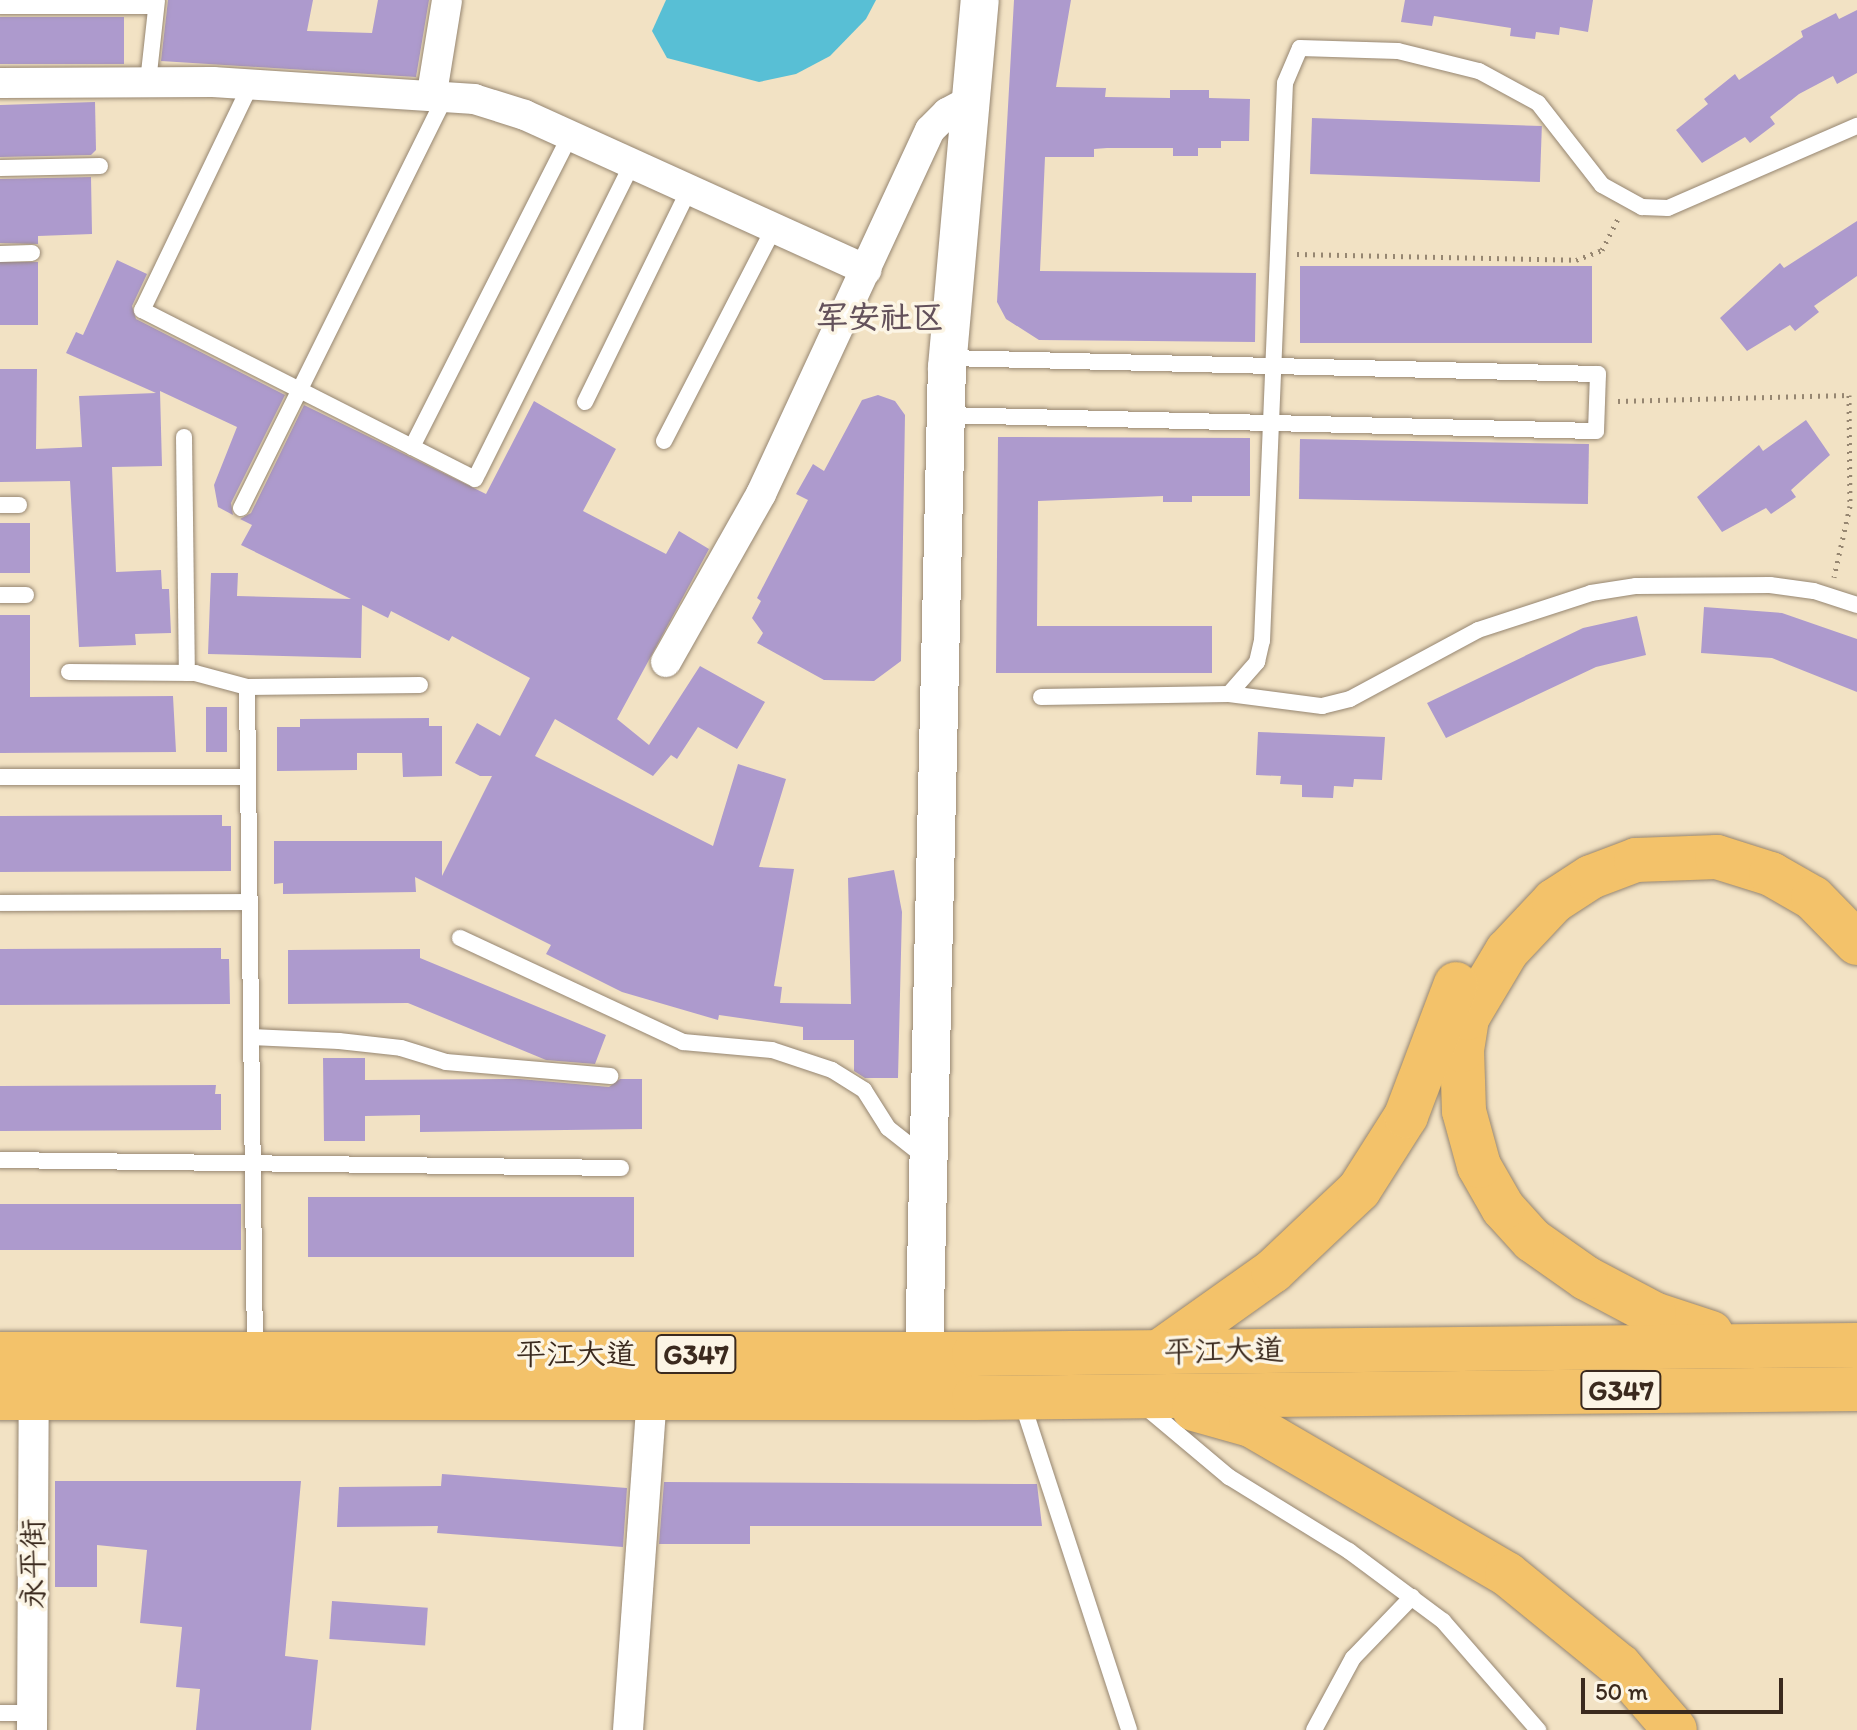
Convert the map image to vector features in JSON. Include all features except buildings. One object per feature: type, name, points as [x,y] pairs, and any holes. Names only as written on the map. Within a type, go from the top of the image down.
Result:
[{"type":"highway","points":[[1159,1352],[1273,1271],[1359,1190],[1396,1137],[1443,1009],[1466,966],[1512,909],[1558,868],[1630,836],[1721,834],[1805,864],[1857,905]]},
{"type":"highway","points":[[1756,1344],[1684,1327],[1625,1300],[1548,1254],[1516,1225],[1490,1188],[1470,1139],[1462,1082],[1467,1018],[1493,970],[1546,909],[1591,877],[1636,860],[1717,857],[1771,874],[1822,906],[1857,943]]},
{"type":"highway","name":"平江大道","points":[[0,1354],[924,1354],[1756,1344]]},
{"type":"highway","name":"G347","points":[[1756,1344],[1857,1345]]},
{"type":"highway","name":"平江大道","points":[[17,1398],[1021,1397],[1857,1389]]},
{"type":"highway","points":[[1138,1396],[1251,1425],[1507,1574],[1620,1666],[1675,1730]]},
{"type":"street","points":[[439,94],[447,0]]},
{"type":"street","points":[[924,1354],[945,415],[980,0]]},
{"type":"street","points":[[0,83],[251,84],[439,94],[525,115],[867,270]]},
{"type":"street","points":[[666,662],[761,494],[930,130],[947,113],[970,101]]},
{"type":"street","name":"永平街","points":[[17,1398],[32,1721]]},
{"type":"street","points":[[628,1730],[652,1398]]},
{"type":"lane","points":[[0,6],[157,3],[148,82]]},
{"type":"lane","points":[[1229,694],[1252,671],[1262,641],[1270,366],[1276,254],[1282,215],[1285,83],[1300,48],[1398,51],[1479,71],[1538,103],[1602,185],[1623,201],[1668,208],[1857,126]]},
{"type":"lane","points":[[251,84],[142,310],[475,479],[632,164]]},
{"type":"lane","points":[[241,508],[301,390],[439,94]]},
{"type":"lane","points":[[412,447],[570,136]]},
{"type":"lane","points":[[0,168],[100,166]]},
{"type":"lane","points":[[585,402],[689,190]]},
{"type":"lane","points":[[664,441],[774,228]]},
{"type":"lane","points":[[0,254],[32,253]]},
{"type":"lane","points":[[945,415],[1596,431],[1598,374],[948,358]]},
{"type":"lane","points":[[184,437],[187,673]]},
{"type":"lane","points":[[0,505],[19,505]]},
{"type":"lane","points":[[1041,697],[1229,694],[1322,706],[1350,699],[1478,630],[1591,593],[1726,582],[1829,596],[1857,605]]},
{"type":"lane","points":[[0,595],[26,595]]},
{"type":"lane","points":[[69,672],[187,673],[247,687],[420,685]]},
{"type":"lane","points":[[247,687],[255,1354]]},
{"type":"lane","points":[[0,777],[248,777]]},
{"type":"lane","points":[[0,903],[249,902]]},
{"type":"lane","points":[[460,938],[683,1042],[772,1050],[832,1070],[864,1090],[888,1128],[928,1160]]},
{"type":"lane","points":[[251,1037],[339,1041],[401,1048],[446,1062],[610,1076]]},
{"type":"lane","points":[[0,1160],[621,1168]]},
{"type":"lane","points":[[1138,1396],[1229,1477],[1412,1597],[1474,1652],[1538,1730]]},
{"type":"lane","points":[[1021,1397],[1129,1730]]},
{"type":"lane","points":[[1314,1730],[1353,1658],[1412,1597]]},
{"type":"lane","points":[[0,1713],[32,1721]]},
{"type":"path","points":[[1276,254],[1576,260],[1594,256],[1610,241],[1623,201]]},
{"type":"path","points":[[1597,401],[1849,395],[1850,506],[1829,596]]},
{"type":"path","points":[[1849,447],[1857,447]]},
{"type":"water","points":[[666,0],[876,0],[866,19],[830,56],[796,74],[759,82],[667,58],[652,31]]},
{"type":"district","name":"军安社区","points":[[880,317]]}]
